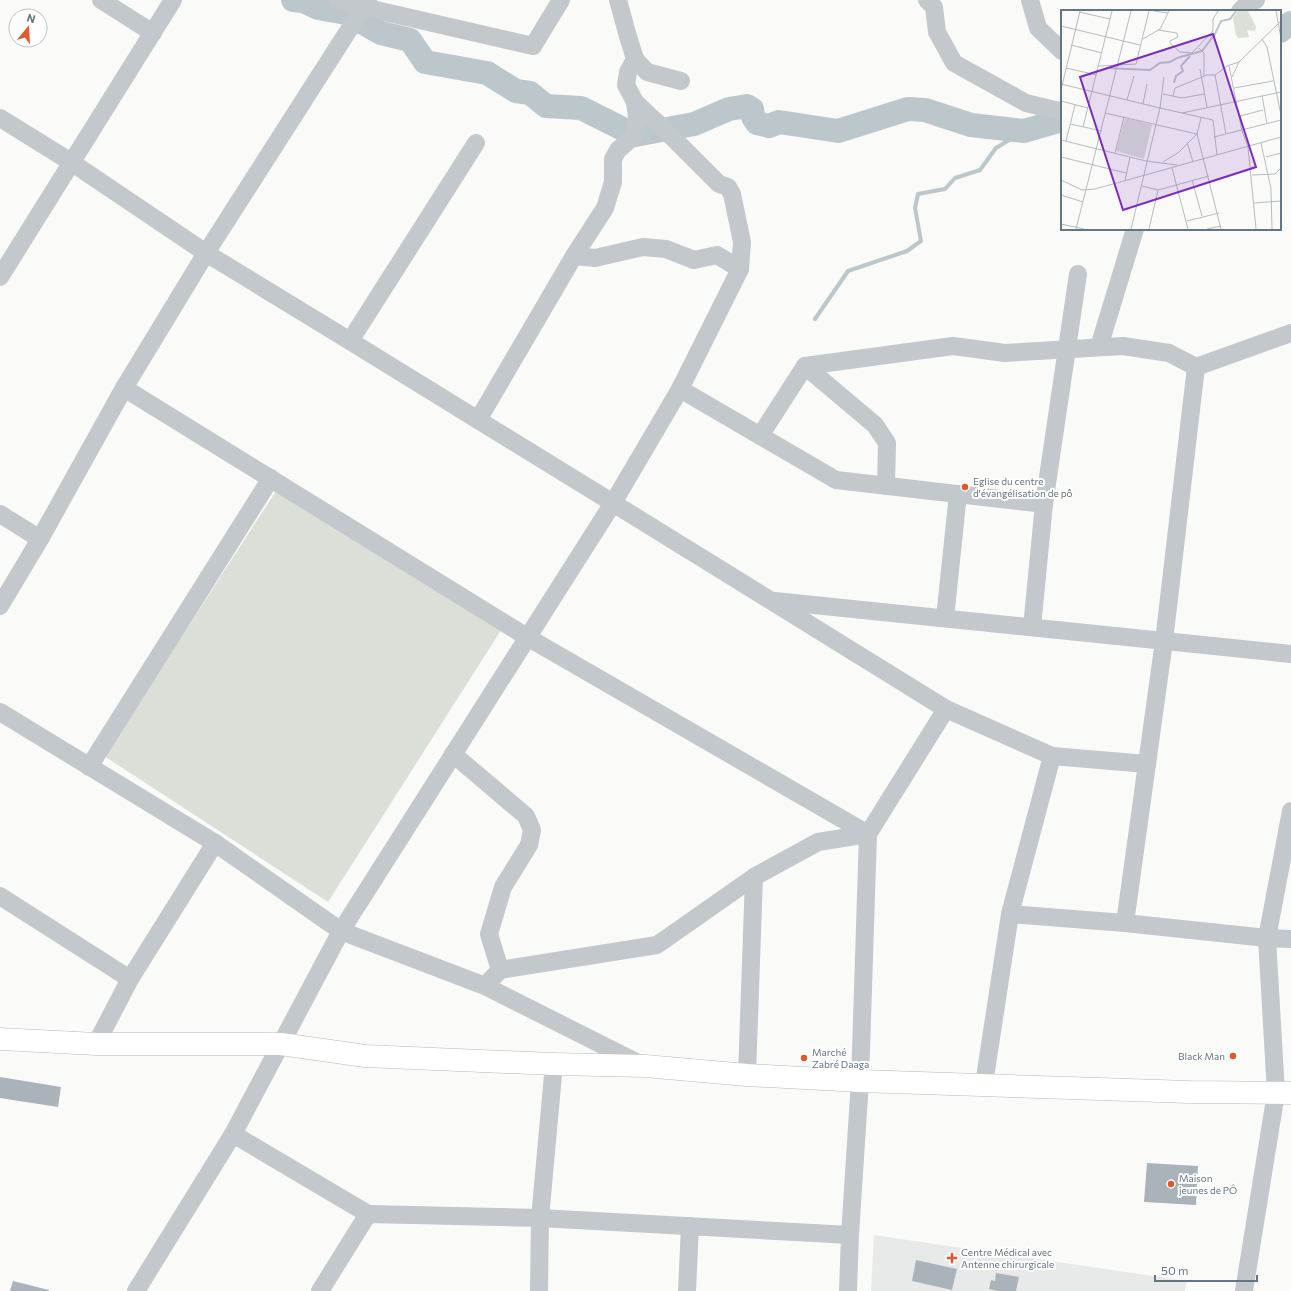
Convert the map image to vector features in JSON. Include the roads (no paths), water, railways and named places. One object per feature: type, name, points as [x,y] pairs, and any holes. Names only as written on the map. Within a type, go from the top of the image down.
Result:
[{"type":"main road","points":[[0,1039],[96,1044],[281,1044],[365,1056],[554,1064],[645,1066],[748,1075],[1189,1092],[1283,1093]]},
{"type":"street","points":[[101,0],[153,33]]},
{"type":"street","points":[[0,277],[173,0]]},
{"type":"street","points":[[338,0],[360,11],[533,46],[560,0]]},
{"type":"street","points":[[618,0],[626,33],[635,59],[647,72],[681,81]]},
{"type":"street","points":[[1030,0],[1038,28],[1061,50]]},
{"type":"street","points":[[1241,10],[1246,5],[1256,0]]},
{"type":"street","points":[[936,2],[937,32],[954,63],[1026,103],[1061,110]]},
{"type":"street","points":[[0,606],[40,539],[124,388],[206,253],[360,11]]},
{"type":"street","points":[[136,1291],[232,1134],[341,931],[613,503],[680,389],[740,269],[742,242],[732,194],[728,187],[719,184],[635,102],[626,85],[628,72],[635,59]]},
{"type":"street","points":[[478,420],[574,256],[604,208],[613,182],[613,159],[618,150],[634,135],[637,116],[635,102]]},
{"type":"street","points":[[0,118],[71,162],[206,253],[946,709],[1052,756],[1147,764]]},
{"type":"street","points":[[350,341],[476,143]]},
{"type":"street","points":[[1099,347],[1135,230]]},
{"type":"street","points":[[574,256],[595,258],[643,247],[666,248],[694,260],[717,256],[740,269]]},
{"type":"street","points":[[1032,627],[1044,504],[1078,274]]},
{"type":"street","points":[[804,366],[953,346],[1005,353],[1067,348],[1123,346],[1168,353],[1196,368],[1291,333]]},
{"type":"street","points":[[760,436],[804,366]]},
{"type":"street","points":[[804,366],[875,425],[887,443],[886,486]]},
{"type":"street","points":[[1125,923],[1164,641],[1196,368]]},
{"type":"street","points":[[124,388],[527,637],[868,834]]},
{"type":"street","points":[[680,389],[836,480],[1044,504]]},
{"type":"street","points":[[90,767],[271,478]]},
{"type":"street","points":[[945,618],[958,494]]},
{"type":"street","points":[[0,514],[40,539]]},
{"type":"street","points":[[771,601],[1291,654]]},
{"type":"street","points":[[848,1291],[860,1080],[868,834],[946,709]]},
{"type":"street","points":[[0,712],[215,843],[341,931],[485,986],[645,1066]]},
{"type":"street","points":[[453,754],[526,816],[532,830],[529,844],[504,888],[489,934],[500,970]]},
{"type":"street","points":[[984,1084],[1010,914],[1052,756]]},
{"type":"street","points":[[1244,1291],[1283,1093],[1267,938],[1291,811]]},
{"type":"street","points":[[485,986],[500,970],[657,945],[754,877],[818,842],[868,834]]},
{"type":"street","points":[[96,1044],[130,979],[215,843]]},
{"type":"street","points":[[748,1075],[754,877]]},
{"type":"street","points":[[0,896],[130,979]]},
{"type":"street","points":[[1010,914],[1125,923],[1267,938],[1291,939]]},
{"type":"street","points":[[539,1291],[540,1218],[554,1064]]},
{"type":"street","points":[[232,1134],[368,1214],[540,1218],[850,1235]]},
{"type":"street","points":[[320,1291],[368,1214]]},
{"type":"street","points":[[687,1291],[690,1226]]},
{"type":"waterway","points":[[293,0],[303,1],[318,8],[346,13],[381,33],[410,40],[425,62],[487,73],[516,91],[530,93],[546,106],[581,108],[635,135],[694,124],[729,109],[747,106],[752,109],[753,117],[757,123],[769,126],[779,122],[838,131],[908,109],[925,110],[971,125],[1024,131],[1061,120]]},
{"type":"waterway","points":[[1281,30],[1291,23]]},
{"type":"waterway","points":[[815,319],[848,271],[907,251],[921,241],[915,208],[918,194],[945,189],[955,178],[980,170],[996,148],[1024,131]]},
{"type":"place","name":"Eglise du centre d'évangélisation de pô","points":[[965,487]]},
{"type":"place","name":"Black Man","points":[[1233,1056]]},
{"type":"place","name":"Marché Zabré Daaga","points":[[804,1058]]},
{"type":"place","name":"Maison jeunes de PÔ","points":[[1171,1184]]},
{"type":"place","name":"Centre Médical avec Antenne chirurgicale","points":[[952,1258]]}]
